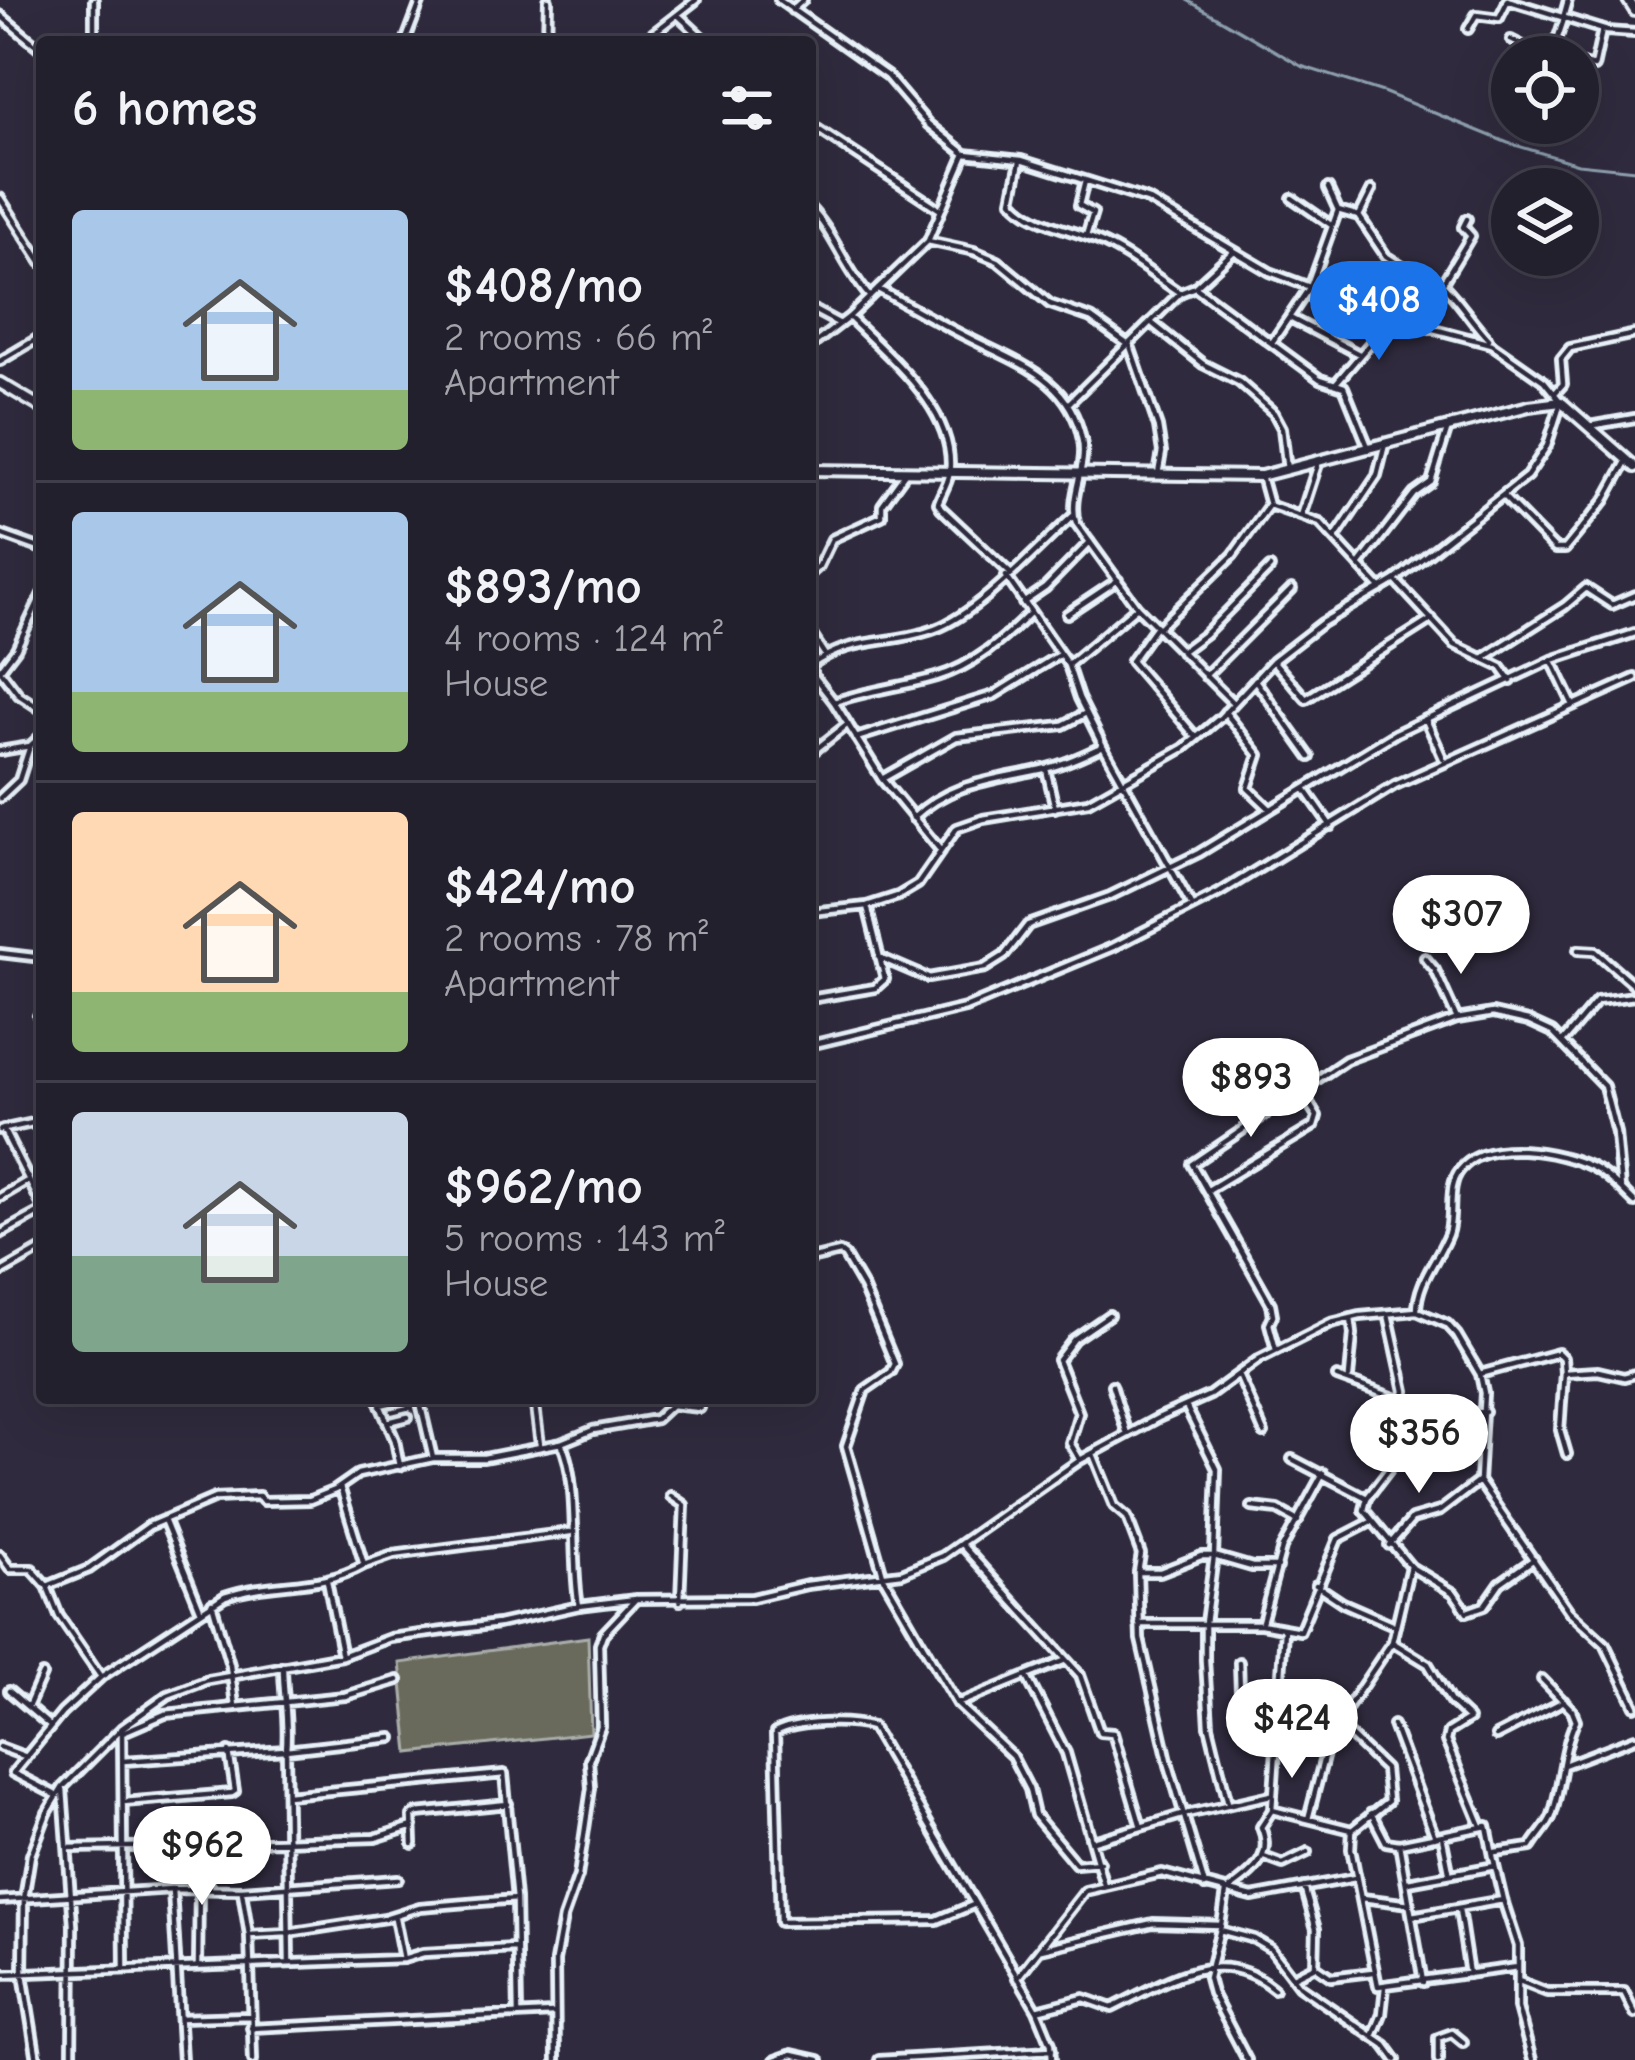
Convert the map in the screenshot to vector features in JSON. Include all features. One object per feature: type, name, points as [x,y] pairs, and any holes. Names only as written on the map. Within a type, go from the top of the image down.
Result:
[{"type":"street","points":[[94,0],[94,36]]},
{"type":"street","points":[[407,36],[421,0]]},
{"type":"street","points":[[548,0],[548,36]]},
{"type":"street","points":[[650,36],[696,0]]},
{"type":"street","points":[[779,0],[887,76],[928,124],[965,154],[1021,160],[1148,200],[1270,272],[1392,317],[1491,344]]},
{"type":"street","points":[[792,10],[803,0]]},
{"type":"street","points":[[1468,28],[1476,15],[1499,19],[1508,0],[1602,30],[1635,33]]},
{"type":"street","points":[[1558,36],[1568,0]]},
{"type":"street","points":[[678,15],[701,36]]},
{"type":"street","points":[[0,16],[36,45]]},
{"type":"street","points":[[1599,44],[1602,30]]},
{"type":"street","points":[[816,128],[939,208]]},
{"type":"street","points":[[816,342],[928,241],[965,154]]},
{"type":"street","points":[[1021,160],[1014,205],[1041,221],[1103,242],[1180,293]]},
{"type":"street","points":[[1085,181],[1079,205],[1093,213],[1086,237]]},
{"type":"street","points":[[1273,341],[1311,286],[1338,210],[1328,188]]},
{"type":"street","points":[[1359,216],[1372,190]]},
{"type":"street","points":[[0,198],[36,254]]},
{"type":"street","points":[[1292,198],[1331,225]]},
{"type":"street","points":[[1338,210],[1359,216],[1386,256],[1413,274],[1414,282],[1455,293],[1459,306],[1491,344],[1631,463],[1570,547],[1562,550],[1555,549],[1504,497]]},
{"type":"street","points":[[816,214],[848,270],[870,296]]},
{"type":"street","points":[[1443,288],[1471,236],[1463,226],[1467,219]]},
{"type":"street","points":[[928,241],[998,261],[1050,304],[1091,318],[1130,346],[1159,427],[1162,452],[1157,476]]},
{"type":"street","points":[[1070,403],[1180,293],[1196,287],[1234,251]]},
{"type":"street","points":[[1196,287],[1320,379],[1344,387],[1369,449]]},
{"type":"street","points":[[816,663],[850,644],[940,627],[960,618],[1073,516],[1084,459],[1070,403],[1050,382],[1018,359],[878,289]]},
{"type":"street","points":[[816,311],[840,324]]},
{"type":"street","points":[[849,317],[902,371],[944,430],[950,472],[940,508],[1008,575],[1068,665],[1103,746],[1192,906]]},
{"type":"street","points":[[1289,317],[1359,354]]},
{"type":"street","points":[[1336,383],[1392,317]]},
{"type":"street","points":[[1152,322],[1203,364],[1239,382],[1274,413],[1282,428],[1287,470]]},
{"type":"street","points":[[816,911],[867,907],[909,890],[926,875],[957,828],[1088,802],[1196,737],[1322,623],[1395,580],[1504,497],[1540,459],[1563,384],[1562,359],[1570,347],[1635,334]]},
{"type":"street","points":[[0,361],[36,340]]},
{"type":"street","points":[[0,383],[36,404]]},
{"type":"street","points":[[816,470],[1261,476],[1558,397]]},
{"type":"street","points":[[1588,426],[1635,418]]},
{"type":"street","points":[[1360,564],[1414,494],[1431,482],[1448,427]]},
{"type":"street","points":[[1335,538],[1377,476],[1385,443]]},
{"type":"street","points":[[1300,516],[1319,461]]},
{"type":"street","points":[[816,569],[832,539],[882,516],[882,505],[906,472]]},
{"type":"street","points":[[1261,476],[1269,505]]},
{"type":"street","points":[[1269,505],[1315,520],[1382,589]]},
{"type":"street","points":[[1196,737],[1131,661],[1157,627],[1233,555],[1269,505]]},
{"type":"street","points":[[1073,516],[1137,608],[1233,704]]},
{"type":"street","points":[[0,534],[36,547]]},
{"type":"street","points":[[1023,603],[1058,576],[1090,541]]},
{"type":"street","points":[[1181,652],[1270,568]]},
{"type":"street","points":[[1067,614],[1118,580]]},
{"type":"street","points":[[1395,580],[1455,645],[1485,657],[1506,672],[1510,681]]},
{"type":"street","points":[[1485,657],[1586,588],[1612,605],[1635,595]]},
{"type":"street","points":[[1205,676],[1292,590]]},
{"type":"street","points":[[36,607],[0,670],[19,695],[36,706]]},
{"type":"street","points":[[1068,665],[1137,608]]},
{"type":"street","points":[[834,702],[878,687],[948,673],[998,644],[1030,614]]},
{"type":"street","points":[[1274,662],[1306,699],[1432,619]]},
{"type":"street","points":[[879,957],[928,977],[985,968],[1004,956],[1028,925],[1110,896],[1210,847],[1396,733],[1552,661],[1635,633]]},
{"type":"street","points":[[816,641],[825,655]]},
{"type":"street","points":[[856,737],[994,695],[1059,655]]},
{"type":"street","points":[[1552,661],[1573,705]]},
{"type":"street","points":[[816,677],[882,779],[941,851]]},
{"type":"street","points":[[816,1044],[965,1008],[1113,946],[1192,906],[1395,785],[1635,678]]},
{"type":"street","points":[[1255,680],[1310,757]]},
{"type":"street","points":[[882,779],[956,737],[1063,725],[1086,712]]},
{"type":"street","points":[[1225,712],[1259,755],[1248,788],[1269,808]]},
{"type":"street","points":[[1426,720],[1444,760]]},
{"type":"street","points":[[816,749],[848,724]]},
{"type":"street","points":[[0,798],[19,780],[36,740]]},
{"type":"street","points":[[0,751],[30,746]]},
{"type":"street","points":[[913,818],[928,803],[953,790],[1046,769],[1103,746]]},
{"type":"street","points":[[1046,769],[1055,808]]},
{"type":"street","points":[[1305,788],[1331,826]]},
{"type":"street","points":[[816,997],[874,988],[885,979],[867,907]]},
{"type":"street","points":[[1578,950],[1595,951],[1635,986]]},
{"type":"street","points":[[0,953],[36,957]]},
{"type":"street","points":[[1424,958],[1435,970],[1457,1019]]},
{"type":"street","points":[[1564,1040],[1597,1001],[1635,996]]},
{"type":"street","points":[[1276,1350],[1269,1324],[1271,1304],[1193,1160],[1346,1060],[1457,1019],[1493,1013],[1528,1022],[1564,1040],[1607,1094],[1621,1189]]},
{"type":"street","points":[[1208,1190],[1314,1126],[1317,1116],[1302,1092]]},
{"type":"street","points":[[36,1122],[2,1130],[36,1196]]},
{"type":"street","points":[[1417,1311],[1419,1291],[1448,1235],[1454,1180],[1466,1164],[1516,1148],[1596,1168],[1635,1203]]},
{"type":"street","points":[[0,1197],[29,1180]]},
{"type":"street","points":[[0,1234],[36,1213]]},
{"type":"street","points":[[0,1273],[36,1252]]},
{"type":"street","points":[[816,1258],[841,1252],[845,1256],[895,1364],[865,1390],[846,1446],[884,1578],[957,1704],[1012,1756],[1035,1815],[1070,1861],[1082,1866],[1100,1862]]},
{"type":"street","points":[[37,2060],[23,1974],[24,1898],[31,1855],[63,1787],[122,1730],[168,1695],[232,1676],[342,1656],[406,1635],[498,1624],[579,1606],[636,1599],[752,1598],[807,1586],[884,1578],[923,1565],[961,1544],[1081,1460],[1186,1406],[1276,1350],[1351,1318],[1417,1311],[1447,1324],[1480,1374],[1485,1411],[1479,1480],[1569,1611],[1605,1644],[1635,1706]]},
{"type":"street","points":[[1388,1314],[1404,1382],[1403,1401],[1390,1468],[1367,1498],[1364,1510],[1371,1522],[1409,1566],[1454,1593],[1467,1612],[1484,1606],[1500,1583],[1534,1559]]},
{"type":"street","points":[[1081,1460],[1070,1443],[1079,1413],[1058,1360],[1074,1339],[1109,1315]]},
{"type":"street","points":[[1349,1379],[1351,1318]]},
{"type":"street","points":[[1480,1374],[1558,1353],[1564,1373],[1560,1430],[1567,1454]]},
{"type":"street","points":[[1564,1373],[1598,1371],[1624,1378],[1635,1374]]},
{"type":"street","points":[[1239,1376],[1264,1433]]},
{"type":"street","points":[[1337,1377],[1403,1401]]},
{"type":"street","points":[[1112,1385],[1127,1434]]},
{"type":"street","points":[[389,1404],[380,1406],[400,1468]]},
{"type":"street","points":[[417,1404],[433,1458]]},
{"type":"street","points":[[535,1404],[540,1445]]},
{"type":"street","points":[[47,1586],[89,1569],[142,1529],[225,1496],[259,1496],[263,1502],[310,1500],[358,1474],[433,1458],[493,1457],[561,1443],[592,1430],[656,1419],[671,1406],[700,1408]]},
{"type":"street","points":[[1186,1406],[1217,1468],[1214,1556],[1204,1623],[1209,1726],[1228,1803]]},
{"type":"street","points":[[1397,1430],[1485,1411]]},
{"type":"street","points":[[388,1422],[409,1417]]},
{"type":"street","points":[[561,1443],[574,1512],[571,1532],[579,1606]]},
{"type":"street","points":[[1093,1454],[1114,1505],[1127,1517],[1139,1546],[1139,1624],[1182,1815],[1205,1886]]},
{"type":"street","points":[[1292,1460],[1367,1498]]},
{"type":"street","points":[[1261,1624],[1282,1548],[1323,1473]]},
{"type":"street","points":[[1389,1545],[1412,1519],[1440,1511],[1479,1480]]},
{"type":"street","points":[[340,1487],[364,1565]]},
{"type":"street","points":[[671,1496],[684,1505],[680,1601]]},
{"type":"street","points":[[1252,1507],[1278,1510],[1298,1521]]},
{"type":"street","points":[[166,1522],[201,1611]]},
{"type":"street","points":[[1139,1624],[1302,1628],[1339,1539],[1371,1522]]},
{"type":"street","points":[[57,1795],[14,1776],[24,1756],[101,1677],[212,1603],[244,1590],[327,1581],[393,1555],[571,1532]]},
{"type":"street","points":[[961,1544],[1084,1684],[1100,1732],[1113,1733],[1142,1827]]},
{"type":"street","points":[[0,1555],[9,1568],[32,1569],[47,1586],[59,1616],[101,1677]]},
{"type":"street","points":[[1138,1571],[1160,1572],[1193,1558],[1214,1556],[1252,1568],[1278,1568]]},
{"type":"street","points":[[1308,1819],[1336,1722],[1355,1702],[1392,1642],[1409,1566]]},
{"type":"street","points":[[327,1581],[342,1656]]},
{"type":"street","points":[[1316,1585],[1343,1603],[1396,1626]]},
{"type":"street","points":[[556,2060],[555,1961],[578,1876],[587,1824],[589,1760],[601,1727],[599,1645],[603,1634],[636,1599]]},
{"type":"street","points":[[212,1603],[232,1676],[235,1706]]},
{"type":"street","points":[[1247,2060],[1211,1994],[1209,1967],[1226,1892],[1264,1857],[1267,1839],[1262,1827],[1272,1810],[1280,1732],[1284,1630]]},
{"type":"street","points":[[1392,1642],[1428,1664],[1451,1702],[1468,1719],[1448,1732],[1446,1741],[1480,1826]]},
{"type":"street","points":[[957,1704],[1066,1660]]},
{"type":"street","points":[[1239,1662],[1240,1690],[1255,1733],[1280,1732]]},
{"type":"street","points":[[283,1666],[283,1701],[290,1716],[286,1750],[289,1963]]},
{"type":"street","points":[[28,1707],[42,1675]]},
{"type":"street","points":[[1027,1677],[1066,1754],[1104,1885]]},
{"type":"street","points":[[1495,1852],[1532,1846],[1538,1831],[1552,1818],[1576,1720],[1542,1679]]},
{"type":"street","points":[[122,1730],[165,1714],[345,1696],[398,1680]]},
{"type":"street","points":[[9,1691],[50,1726]]},
{"type":"street","points":[[1496,1736],[1564,1702]]},
{"type":"street","points":[[1279,1714],[1336,1722],[1385,1769],[1388,1801],[1352,1829]]},
{"type":"street","points":[[973,1905],[937,1920],[780,1922],[775,1733],[827,1725],[872,1727],[1036,2010],[1052,2060]]},
{"type":"street","points":[[1393,1725],[1449,1871]]},
{"type":"street","points":[[122,1730],[124,1967]]},
{"type":"street","points":[[123,1761],[392,1738]]},
{"type":"street","points":[[1564,1765],[1635,1738]]},
{"type":"street","points":[[0,1747],[24,1756]]},
{"type":"street","points":[[123,1802],[232,1793],[229,1752]]},
{"type":"street","points":[[287,1795],[506,1776],[516,1899],[518,2014]]},
{"type":"street","points":[[63,1787],[73,1969],[72,2060]]},
{"type":"street","points":[[1093,1841],[1271,1795]]},
{"type":"street","points":[[413,1844],[412,1816],[417,1813],[508,1804]]},
{"type":"street","points":[[1272,1810],[1352,1829]]},
{"type":"street","points":[[1371,1813],[1386,1842],[1399,1844],[1480,1826],[1490,1829],[1503,1900],[1518,1946],[1518,2008],[1532,2060]]},
{"type":"street","points":[[194,1852],[217,1843],[375,1838],[413,1826]]},
{"type":"street","points":[[1352,1829],[1354,1878],[1378,1986],[1518,1967]]},
{"type":"street","points":[[1399,1844],[1423,1982]]},
{"type":"street","points":[[68,1848],[186,1846],[194,1852],[210,1888]]},
{"type":"street","points":[[1264,1857],[1282,1864],[1308,1852]]},
{"type":"street","points":[[1408,1882],[1495,1866]]},
{"type":"street","points":[[1017,1978],[1085,1891],[1104,1885],[1162,1874],[1252,1897],[1354,1878]]},
{"type":"street","points":[[0,1900],[398,1879]]},
{"type":"street","points":[[1304,1886],[1316,1929],[1315,1966]]},
{"type":"street","points":[[172,1888],[182,2060]]},
{"type":"street","points":[[198,1965],[199,1888]]},
{"type":"street","points":[[242,1890],[249,1934],[253,2060]]},
{"type":"street","points":[[1362,1898],[1409,1904]]},
{"type":"street","points":[[249,1934],[288,1933],[395,1916],[420,1907],[516,1899]]},
{"type":"street","points":[[1412,1916],[1503,1900]]},
{"type":"street","points":[[1459,1908],[1469,1974]]},
{"type":"street","points":[[395,1916],[403,1960]]},
{"type":"street","points":[[1041,1949],[1153,1922],[1221,1927],[1270,1949],[1292,1977],[1390,2049],[1396,2060]]},
{"type":"street","points":[[0,1974],[403,1960],[423,1953],[515,1948]]},
{"type":"street","points":[[1315,1966],[1331,1977],[1373,1972]]},
{"type":"street","points":[[1292,1977],[1315,1966]]},
{"type":"street","points":[[1036,2010],[1082,1998],[1112,2008],[1209,1967],[1247,1970],[1274,1989]]},
{"type":"street","points":[[1517,1980],[1547,1992],[1624,1992],[1635,2014]]},
{"type":"street","points":[[1373,2036],[1385,1987]]},
{"type":"street","points":[[251,2028],[553,2013]]},
{"type":"street","points":[[180,2018],[250,2016]]},
{"type":"street","points":[[1438,2060],[1438,2038],[1452,2033],[1463,2042]]},
{"type":"street","points":[[879,2060],[1052,2050]]},
{"type":"street","points":[[775,2060],[792,2054],[819,2060]]},
{"type":"green space","points":[[588,1637],[591,1733],[409,1753],[400,1663]]},
{"type":"waterway","points":[[1187,0],[1301,66],[1383,92],[1508,143],[1578,164],[1635,170]]}]
